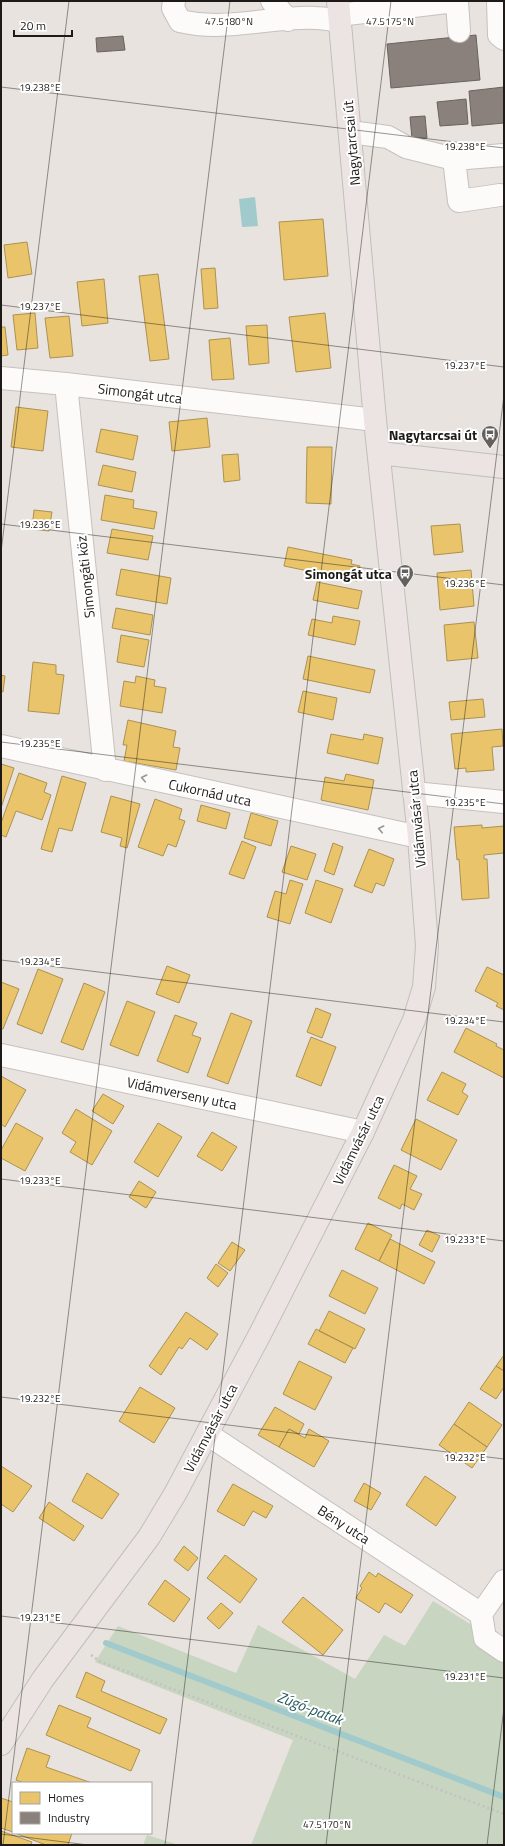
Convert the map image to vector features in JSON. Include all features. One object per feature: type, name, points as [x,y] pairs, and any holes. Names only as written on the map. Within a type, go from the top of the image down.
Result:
[{"type":"main road","name":"Nagytarcsai út","points":[[339,12],[378,453]]},
{"type":"main road","points":[[378,453],[504,467]]},
{"type":"main road","name":"Vidámvásár utca","points":[[3,1735],[69,1643],[149,1537],[175,1494],[363,1132],[414,1020],[424,987],[427,946],[419,837],[378,453]]},
{"type":"street","points":[[174,1],[173,8],[180,21],[197,25],[241,24],[316,18],[339,12],[456,1],[459,31]]},
{"type":"street","points":[[272,1],[288,20]]},
{"type":"street","points":[[498,1],[499,35],[504,39]]},
{"type":"street","points":[[350,132],[388,137],[406,147],[454,159],[504,155]]},
{"type":"street","points":[[454,159],[459,201],[500,195]]},
{"type":"street","name":"Simongát utca","points":[[1,378],[66,384],[375,420]]},
{"type":"street","name":"Simongáti köz","points":[[66,384],[105,770]]},
{"type":"street","name":"Cukornád utca","points":[[1,746],[105,770],[419,837]]},
{"type":"street","points":[[414,793],[504,802]]},
{"type":"street","name":"Vidámverseny utca","points":[[1,1055],[363,1132]]},
{"type":"street","name":"Bény utca","points":[[207,1434],[481,1614]]},
{"type":"street","points":[[504,1581],[481,1614],[485,1638],[504,1651]]},
{"type":"path","points":[[91,1655],[101,1662],[504,1814]]},
{"type":"green space","points":[[433,1601],[504,1645],[504,1845],[251,1845],[293,1740],[95,1662],[118,1626],[236,1673],[258,1625],[355,1679],[384,1635],[405,1646]]},
{"type":"green space","points":[[147,1835],[179,1845],[143,1845]]},
{"type":"water","points":[[255,197],[258,226],[242,227],[239,199]]},
{"type":"building: Homes","points":[[323,219],[328,276],[284,280],[279,222]]},
{"type":"building: Homes","points":[[27,242],[32,274],[8,278],[4,245]]},
{"type":"building: Homes","points":[[215,268],[218,308],[204,309],[201,269]]},
{"type":"building: Homes","points":[[158,274],[169,359],[150,361],[139,276]]},
{"type":"building: Homes","points":[[104,279],[108,323],[82,326],[77,282]]},
{"type":"building: Homes","points":[[35,313],[38,348],[17,350],[13,315]]},
{"type":"building: Homes","points":[[325,313],[331,368],[296,372],[289,317]]},
{"type":"building: Homes","points":[[69,316],[73,356],[50,358],[45,318]]},
{"type":"building: Homes","points":[[267,325],[269,363],[249,365],[246,326]]},
{"type":"building: Homes","points":[[1,327],[5,327],[8,355],[1,356]]},
{"type":"building: Homes","points":[[230,338],[234,379],[212,380],[209,340]]},
{"type":"building: Homes","points":[[16,407],[48,411],[43,451],[11,447]]},
{"type":"building: Homes","points":[[207,418],[210,447],[172,451],[169,422]]},
{"type":"building: Homes","points":[[101,429],[138,436],[133,460],[96,452]]},
{"type":"building: Homes","points":[[307,447],[332,447],[331,504],[306,503]]},
{"type":"building: Homes","points":[[238,454],[240,480],[224,482],[222,455]]},
{"type":"building: Homes","points":[[103,465],[136,472],[132,492],[98,485]]},
{"type":"building: Homes","points":[[105,495],[134,500],[133,508],[157,512],[154,529],[101,520]]},
{"type":"building: Homes","points":[[34,510],[52,512],[49,531],[32,529]]},
{"type":"building: Homes","points":[[460,524],[463,552],[434,555],[431,526]]},
{"type":"building: Homes","points":[[112,529],[153,536],[148,560],[107,553]]},
{"type":"building: Homes","points":[[288,547],[352,560],[351,564],[360,566],[357,581],[284,566]]},
{"type":"building: Homes","points":[[121,569],[171,578],[167,604],[116,595]]},
{"type":"building: Homes","points":[[471,570],[474,606],[440,610],[437,573]]},
{"type":"building: Homes","points":[[317,582],[362,591],[358,609],[313,600]]},
{"type":"building: Homes","points":[[116,608],[153,615],[150,635],[112,628]]},
{"type":"building: Homes","points":[[333,616],[360,621],[355,645],[308,635],[312,619],[332,623]]},
{"type":"building: Homes","points":[[474,622],[478,658],[447,661],[444,625]]},
{"type":"building: Homes","points":[[121,635],[149,640],[144,667],[117,662]]},
{"type":"building: Homes","points":[[308,656],[375,670],[370,693],[303,679]]},
{"type":"building: Homes","points":[[33,662],[56,665],[56,674],[64,675],[59,714],[28,711]]},
{"type":"building: Homes","points":[[1,675],[5,676],[3,692],[1,691]]},
{"type":"building: Homes","points":[[136,676],[155,680],[154,686],[166,688],[162,713],[120,706],[124,681],[135,683]]},
{"type":"building: Homes","points":[[303,691],[337,698],[333,720],[298,712]]},
{"type":"building: Homes","points":[[483,699],[485,717],[451,720],[449,702]]},
{"type":"building: Homes","points":[[128,720],[176,731],[173,747],[180,748],[176,770],[124,761],[127,745],[123,745]]},
{"type":"building: Homes","points":[[502,729],[503,746],[492,747],[494,770],[466,772],[466,768],[455,769],[451,734]]},
{"type":"building: Homes","points":[[331,734],[363,740],[364,734],[383,738],[378,764],[327,753]]},
{"type":"building: Homes","points":[[1,764],[14,768],[1,808]]},
{"type":"building: Homes","points":[[19,773],[47,783],[44,792],[51,795],[42,820],[16,811],[6,837],[1,835],[1,823]]},
{"type":"building: Homes","points":[[346,774],[374,780],[368,810],[321,800],[325,777],[344,781]]},
{"type":"building: Homes","points":[[62,776],[86,783],[72,831],[59,828],[52,852],[41,849]]},
{"type":"building: Homes","points":[[111,796],[140,804],[127,848],[120,846],[122,838],[101,832]]},
{"type":"building: Homes","points":[[155,799],[182,809],[179,819],[185,821],[176,847],[168,844],[163,856],[138,847]]},
{"type":"building: Homes","points":[[201,805],[230,813],[226,829],[197,821]]},
{"type":"building: Homes","points":[[251,813],[278,821],[271,846],[244,838]]},
{"type":"building: Homes","points":[[482,825],[482,828],[504,826],[504,853],[484,855],[484,859],[487,859],[489,898],[462,900],[459,859],[457,860],[454,827]]},
{"type":"building: Homes","points":[[242,841],[256,847],[244,879],[229,874]]},
{"type":"building: Homes","points":[[333,843],[343,847],[334,875],[324,871]]},
{"type":"building: Homes","points":[[291,846],[316,854],[307,880],[282,872]]},
{"type":"building: Homes","points":[[369,849],[394,859],[384,886],[376,883],[372,893],[354,886]]},
{"type":"building: Homes","points":[[290,880],[303,884],[290,924],[267,917],[275,891],[286,894]]},
{"type":"building: Homes","points":[[316,880],[343,889],[331,923],[305,913]]},
{"type":"building: Homes","points":[[167,966],[190,975],[179,1003],[156,994]]},
{"type":"building: Homes","points":[[487,967],[504,975],[504,1010],[496,1006],[498,1003],[475,991]]},
{"type":"building: Homes","points":[[38,969],[63,979],[42,1034],[17,1024]]},
{"type":"building: Homes","points":[[1,982],[19,989],[3,1029],[1,1029]]},
{"type":"building: Homes","points":[[84,983],[105,992],[83,1050],[61,1042]]},
{"type":"building: Homes","points":[[127,1001],[155,1012],[138,1056],[110,1045]]},
{"type":"building: Homes","points":[[316,1008],[331,1014],[322,1038],[307,1032]]},
{"type":"building: Homes","points":[[231,1013],[252,1021],[228,1084],[207,1076]]},
{"type":"building: Homes","points":[[175,1015],[197,1023],[192,1035],[201,1038],[188,1073],[157,1061]]},
{"type":"building: Homes","points":[[466,1028],[497,1044],[496,1046],[504,1050],[504,1078],[454,1052]]},
{"type":"building: Homes","points":[[311,1037],[336,1047],[321,1086],[296,1076]]},
{"type":"building: Homes","points":[[442,1072],[466,1084],[462,1092],[468,1096],[458,1115],[427,1100]]},
{"type":"building: Homes","points":[[1,1076],[26,1090],[5,1127],[1,1124]]},
{"type":"building: Homes","points":[[103,1094],[124,1106],[113,1124],[92,1111]]},
{"type":"building: Homes","points":[[76,1109],[112,1131],[92,1165],[70,1152],[76,1142],[62,1133]]},
{"type":"building: Homes","points":[[416,1119],[457,1140],[441,1170],[401,1150]]},
{"type":"building: Homes","points":[[16,1123],[43,1138],[25,1171],[1,1158],[1,1150]]},
{"type":"building: Homes","points":[[158,1123],[182,1137],[158,1177],[134,1162]]},
{"type":"building: Homes","points":[[212,1132],[237,1147],[222,1171],[197,1156]]},
{"type":"building: Homes","points":[[394,1165],[417,1176],[410,1189],[422,1194],[414,1210],[402,1204],[400,1209],[378,1198]]},
{"type":"building: Homes","points":[[139,1181],[156,1192],[146,1208],[129,1197]]},
{"type":"building: Homes","points":[[368,1223],[392,1235],[379,1261],[355,1249]]},
{"type":"building: Homes","points":[[427,1230],[440,1236],[432,1252],[419,1245]]},
{"type":"building: Homes","points":[[390,1239],[435,1262],[424,1284],[379,1261]]},
{"type":"building: Homes","points":[[232,1242],[245,1250],[230,1271],[218,1263]]},
{"type":"building: Homes","points":[[216,1264],[228,1273],[218,1287],[207,1278]]},
{"type":"building: Homes","points":[[342,1270],[378,1288],[365,1314],[329,1296]]},
{"type":"building: Homes","points":[[329,1311],[365,1329],[355,1349],[319,1331]]},
{"type":"building: Homes","points":[[186,1312],[218,1334],[207,1350],[190,1338],[182,1349],[179,1347],[161,1375],[149,1366]]},
{"type":"building: Homes","points":[[316,1329],[353,1348],[345,1363],[308,1344]]},
{"type":"building: Homes","points":[[504,1355],[504,1371],[496,1366]]},
{"type":"building: Homes","points":[[299,1361],[332,1377],[315,1410],[283,1394]]},
{"type":"building: Homes","points":[[496,1366],[504,1371],[504,1387],[496,1399],[480,1389]]},
{"type":"building: Homes","points":[[140,1387],[175,1408],[154,1443],[119,1421]]},
{"type":"building: Homes","points":[[469,1402],[502,1425],[487,1447],[454,1424]]},
{"type":"building: Homes","points":[[275,1407],[304,1424],[299,1434],[289,1429],[279,1447],[258,1435]]},
{"type":"building: Homes","points":[[454,1424],[487,1447],[472,1468],[439,1445]]},
{"type":"building: Homes","points":[[289,1429],[305,1438],[309,1429],[329,1441],[314,1467],[279,1447]]},
{"type":"building: Homes","points":[[1,1466],[32,1486],[13,1512],[1,1504]]},
{"type":"building: Homes","points":[[87,1473],[119,1494],[102,1519],[72,1501]]},
{"type":"building: Homes","points":[[425,1476],[456,1497],[436,1526],[406,1505]]},
{"type":"building: Homes","points":[[364,1483],[381,1493],[371,1510],[354,1501]]},
{"type":"building: Homes","points":[[233,1484],[273,1506],[266,1518],[253,1511],[244,1526],[217,1511]]},
{"type":"building: Homes","points":[[49,1502],[84,1526],[74,1541],[39,1518]]},
{"type":"building: Homes","points":[[184,1546],[198,1558],[188,1571],[174,1560]]},
{"type":"building: Homes","points":[[225,1555],[257,1579],[240,1603],[207,1578]]},
{"type":"building: Homes","points":[[369,1572],[376,1577],[378,1573],[413,1595],[401,1613],[385,1603],[379,1613],[356,1598],[362,1588],[360,1586]]},
{"type":"building: Homes","points":[[165,1580],[190,1599],[174,1622],[148,1604]]},
{"type":"building: Homes","points":[[303,1597],[343,1630],[323,1655],[282,1622]]},
{"type":"building: Homes","points":[[221,1603],[233,1613],[219,1629],[207,1618]]},
{"type":"building: Homes","points":[[86,1672],[105,1681],[101,1691],[167,1719],[160,1734],[76,1697]]},
{"type":"building: Homes","points":[[59,1705],[91,1718],[87,1727],[140,1750],[131,1771],[46,1735]]},
{"type":"building: Homes","points":[[27,1748],[50,1756],[46,1767],[89,1782],[21,1782],[16,1780]]},
{"type":"building: Homes","points":[[1,1798],[12,1802],[12,1832],[1,1828]]},
{"type":"building: Homes","points":[[1,1831],[32,1842],[31,1845],[1,1845]]},
{"type":"building: Homes","points":[[18,1834],[72,1834],[68,1845],[46,1845]]},
{"type":"building: Industry","points":[[476,35],[480,80],[391,88],[387,44]]},
{"type":"building: Industry","points":[[123,36],[125,50],[97,52],[96,38]]},
{"type":"building: Industry","points":[[504,87],[504,123],[472,126],[469,91]]},
{"type":"building: Industry","points":[[466,99],[468,124],[440,126],[437,102]]},
{"type":"building: Industry","points":[[425,116],[427,138],[412,139],[410,117]]},
{"type":"waterway","name":"Zúgó-patak","points":[[106,1643],[504,1797]]},
{"type":"place","name":"Nagytarcsai út","points":[[490,449]]},
{"type":"place","name":"Simongát utca","points":[[405,588]]}]
